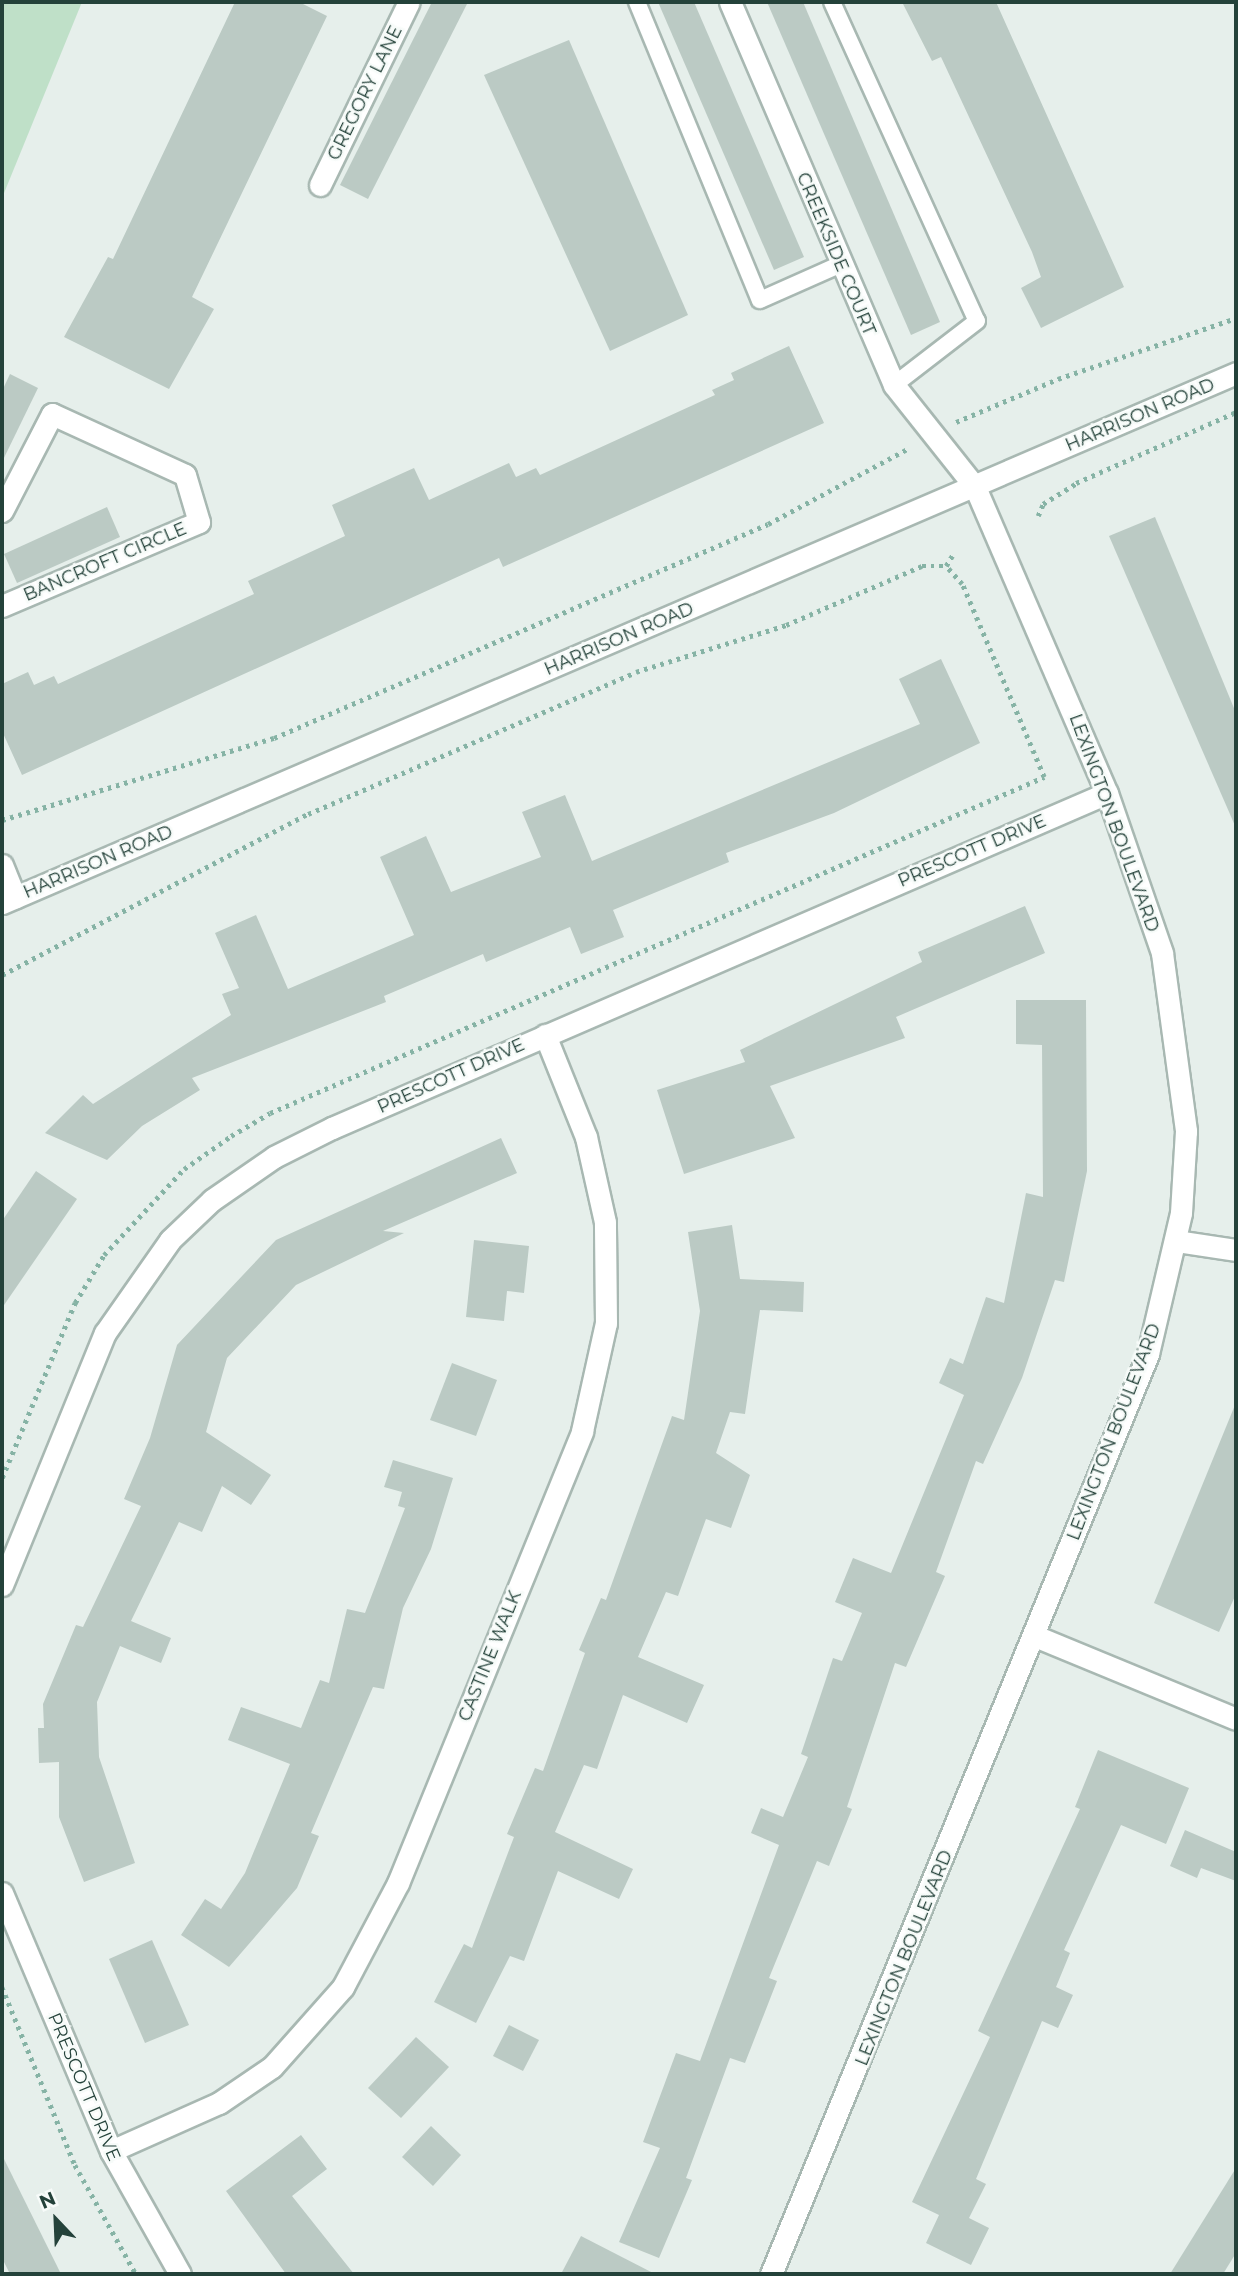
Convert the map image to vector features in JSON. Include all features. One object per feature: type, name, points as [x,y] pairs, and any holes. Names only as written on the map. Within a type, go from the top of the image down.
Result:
[{"type":"street","name":"GREGORY LANE","points":[[320,185],[409,2]]},
{"type":"street","name":"CREEKSIDE COURT","points":[[730,2],[839,265],[894,385],[975,487]]},
{"type":"street","name":"HARRISON ROAD","points":[[8,900],[1236,373]]},
{"type":"street","name":"BANCROFT CIRCLE","points":[[2,511],[52,414],[185,475],[199,522],[2,606]]},
{"type":"street","name":"LEXINGTON BOULEVARD","points":[[771,2274],[1035,1636],[1148,1354],[1176,1241],[1186,1131],[1172,1001],[1144,892],[1107,793],[975,487]]},
{"type":"street","name":"PRESCOTT DRIVE","points":[[2,1585],[105,1333],[170,1240],[274,1157],[545,1035],[1107,793]]},
{"type":"street","points":[[2,865],[8,900]]},
{"type":"street","name":"CASTINE WALK","points":[[111,2151],[219,2103],[272,2067],[343,1987],[398,1883],[582,1431],[606,1323],[605,1222],[586,1137],[545,1035]]},
{"type":"street","points":[[1176,1241],[1236,1250]]},
{"type":"street","points":[[1035,1636],[1236,1719]]},
{"type":"street","name":"PRESCOTT DRIVE","points":[[2,1894],[111,2151],[180,2274]]},
{"type":"lane","points":[[637,2],[760,300],[839,265]]},
{"type":"lane","points":[[832,2],[977,321],[894,385]]},
{"type":"path","points":[[2,820],[274,738],[768,523],[933,435],[1058,379],[1236,318]]},
{"type":"path","points":[[1038,516],[1043,504],[1076,482],[1236,412]]},
{"type":"path","points":[[2,975],[308,814],[636,672],[786,625],[922,566],[946,566],[952,556]]},
{"type":"path","points":[[2,1987],[75,2165],[136,2274]]},
{"type":"green space","points":[[2,2],[82,2],[2,198]]},
{"type":"building","points":[[235,2],[299,2],[327,16],[192,297],[214,309],[169,389],[64,337],[108,257],[113,259]]},
{"type":"building","points":[[432,2],[468,2],[368,199],[340,185]]},
{"type":"building","points":[[658,2],[694,2],[804,257],[774,270]]},
{"type":"building","points":[[767,2],[803,2],[940,322],[911,335]]},
{"type":"building","points":[[902,2],[996,2],[1124,287],[1041,328],[1021,288],[1041,277],[1032,252],[941,57],[932,61]]},
{"type":"building","points":[[569,40],[688,315],[610,351],[484,75]]},
{"type":"building","points":[[789,346],[824,423],[503,567],[499,558],[22,775],[2,731],[2,684],[28,672],[34,685],[54,676],[58,684],[254,594],[248,581],[345,536],[332,505],[414,468],[429,500],[509,463],[516,477],[536,468],[540,475],[715,395],[712,390],[734,380],[731,373]]},
{"type":"building","points":[[10,374],[38,388],[2,462],[2,391]]},
{"type":"building","points":[[107,507],[120,537],[17,583],[4,554]]},
{"type":"building","points":[[1155,517],[1236,713],[1236,828],[1109,536]]},
{"type":"building","points":[[941,659],[980,743],[834,813],[726,853],[729,862],[613,910],[624,937],[581,954],[570,927],[486,962],[483,954],[384,996],[386,1002],[192,1078],[200,1090],[142,1126],[107,1160],[45,1133],[83,1095],[93,1104],[231,1015],[222,994],[239,988],[215,933],[256,915],[288,989],[414,935],[380,857],[426,836],[451,892],[541,857],[522,812],[565,795],[592,861],[920,724],[899,679]]},
{"type":"building","points":[[1025,906],[1045,953],[896,1017],[905,1038],[770,1086],[795,1138],[684,1174],[657,1090],[745,1062],[740,1050],[922,962],[918,952]]},
{"type":"building","points":[[1016,1000],[1086,1000],[1087,1171],[1064,1282],[1055,1280],[1022,1378],[983,1464],[976,1461],[936,1572],[945,1576],[906,1667],[895,1663],[847,1807],[852,1809],[829,1866],[817,1861],[769,1978],[777,1981],[745,2063],[730,2058],[686,2178],[692,2180],[659,2258],[619,2242],[660,2148],[643,2142],[676,2053],[700,2061],[779,1845],[751,1833],[761,1808],[783,1817],[808,1757],[801,1754],[833,1658],[842,1661],[862,1613],[835,1602],[853,1558],[891,1573],[964,1395],[939,1383],[950,1358],[963,1364],[986,1297],[1004,1303],[1026,1193],[1043,1197],[1042,1045],[1016,1044]]},
{"type":"building","points":[[501,1138],[517,1173],[383,1231],[404,1233],[296,1285],[227,1358],[206,1432],[271,1475],[251,1505],[222,1486],[202,1532],[179,1522],[131,1621],[171,1638],[161,1663],[120,1646],[97,1702],[99,1757],[135,1863],[84,1882],[59,1817],[59,1762],[39,1763],[38,1728],[44,1728],[43,1704],[76,1625],[83,1627],[141,1506],[124,1499],[150,1438],[177,1345],[276,1240]]},
{"type":"building","points":[[36,1171],[77,1199],[2,1308],[2,1221]]},
{"type":"building","points":[[732,1225],[740,1279],[804,1282],[803,1312],[760,1310],[745,1414],[730,1412],[716,1453],[750,1475],[731,1528],[706,1519],[678,1596],[666,1592],[638,1657],[704,1685],[687,1723],[623,1695],[597,1769],[584,1765],[555,1832],[633,1869],[619,1899],[558,1871],[524,1961],[510,1956],[476,2023],[434,2002],[464,1944],[472,1948],[514,1837],[507,1834],[535,1768],[543,1771],[585,1653],[579,1650],[601,1598],[606,1600],[672,1416],[684,1420],[700,1311],[688,1232]]},
{"type":"building","points":[[474,1240],[529,1246],[524,1293],[507,1291],[504,1321],[466,1317]]},
{"type":"building","points":[[452,1363],[497,1380],[476,1436],[430,1420]]},
{"type":"building","points":[[1235,1405],[1236,1594],[1219,1632],[1154,1603]]},
{"type":"building","points":[[393,1460],[453,1478],[431,1549],[403,1608],[384,1689],[373,1687],[311,1833],[319,1836],[297,1888],[229,1967],[181,1935],[205,1899],[221,1909],[245,1873],[290,1764],[228,1740],[241,1707],[301,1728],[320,1680],[329,1683],[347,1609],[365,1613],[405,1508],[398,1506],[402,1492],[384,1487]]},
{"type":"building","points":[[1098,1750],[1189,1788],[1166,1844],[1121,1825],[1064,1950],[1070,1953],[1056,1987],[1073,1995],[1058,2028],[1042,2021],[976,2179],[986,2184],[969,2218],[989,2228],[971,2265],[926,2243],[939,2215],[912,2202],[990,2037],[978,2031],[1080,1809],[1075,1807]]},
{"type":"building","points":[[1185,1830],[1236,1852],[1236,1881],[1201,1868],[1197,1878],[1170,1866]]},
{"type":"building","points":[[152,1940],[189,2025],[145,2043],[109,1959]]},
{"type":"building","points":[[509,2025],[539,2040],[523,2071],[493,2056]]},
{"type":"building","points":[[416,2037],[449,2067],[401,2118],[368,2088]]},
{"type":"building","points":[[431,2126],[461,2155],[433,2186],[402,2157]]},
{"type":"building","points":[[301,2135],[327,2169],[292,2196],[354,2274],[286,2274],[226,2191]]},
{"type":"building","points":[[2,2155],[61,2274],[10,2274],[2,2258]]},
{"type":"building","points":[[1236,2168],[1236,2253],[1223,2274],[1170,2274]]},
{"type":"building","points":[[581,2236],[655,2274],[561,2274]]}]
